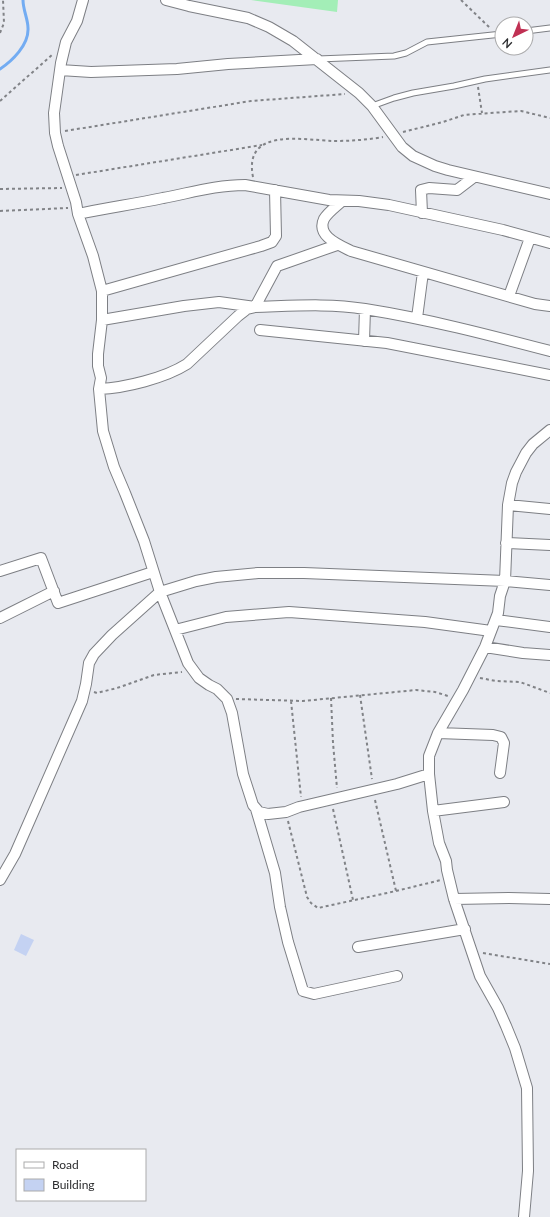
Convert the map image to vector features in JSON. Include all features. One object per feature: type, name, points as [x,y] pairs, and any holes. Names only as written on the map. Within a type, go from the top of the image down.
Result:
[{"type":"street","points":[[83,0],[77,21],[66,42],[60,70],[54,113],[55,133],[77,211],[93,256],[102,291],[102,320],[98,354],[98,366],[101,378],[98,389],[103,431],[107,449],[144,541],[153,572],[184,656],[194,671],[206,683],[223,693],[232,713],[243,774],[249,796],[256,809],[275,873],[280,907],[288,942],[303,991],[314,994],[397,976]]},
{"type":"street","points":[[166,0],[248,18],[269,27],[293,41],[359,93],[372,106],[402,147],[413,156],[435,166],[474,177],[550,194]]},
{"type":"street","points":[[60,70],[91,72],[177,69],[228,64],[317,59]]},
{"type":"street","points":[[422,213],[421,190],[429,188],[457,190],[474,177]]},
{"type":"street","points":[[77,211],[186,194],[207,188],[245,185],[342,201],[372,202],[389,205],[550,242]]},
{"type":"street","points":[[102,291],[272,242],[276,236],[275,190]]},
{"type":"street","points":[[342,201],[325,218],[323,225],[326,236],[337,245],[350,251],[447,280],[535,304],[550,306]]},
{"type":"street","points":[[510,296],[530,238]]},
{"type":"street","points":[[98,389],[157,378],[178,370],[187,364],[238,316],[256,307],[277,266],[337,245]]},
{"type":"street","points":[[417,318],[423,272]]},
{"type":"street","points":[[102,320],[184,306],[219,302],[256,307],[309,306],[365,309],[417,318],[550,351]]},
{"type":"street","points":[[364,341],[365,309]]},
{"type":"street","points":[[260,330],[387,343],[550,375]]},
{"type":"street","points":[[524,1217],[528,1171],[527,1088],[509,1033],[498,1008],[480,976],[454,899],[446,861],[439,843],[433,811],[429,774],[429,756],[438,733],[485,646],[496,620],[505,581],[508,505],[512,483],[526,453],[550,430]]},
{"type":"street","points":[[508,505],[550,509]]},
{"type":"street","points":[[506,543],[550,545]]},
{"type":"street","points":[[0,571],[41,558],[58,603],[153,572]]},
{"type":"street","points":[[0,880],[15,854],[82,701],[89,663],[94,654],[112,635],[160,592],[216,577],[258,573],[312,573],[505,581],[550,585]]},
{"type":"street","points":[[0,618],[54,591]]},
{"type":"street","points":[[175,630],[226,617],[289,612],[425,622],[491,631]]},
{"type":"street","points":[[496,620],[550,627]]},
{"type":"street","points":[[485,646],[550,655]]},
{"type":"street","points":[[438,733],[494,735],[501,737],[504,743],[500,773]]},
{"type":"street","points":[[256,809],[259,812],[268,814],[286,812],[410,781],[429,774]]},
{"type":"street","points":[[433,811],[504,802]]},
{"type":"street","points":[[454,899],[550,899]]},
{"type":"street","points":[[358,947],[465,928]]},
{"type":"lane","points":[[534,30],[550,28]]},
{"type":"lane","points":[[317,59],[394,56],[406,53],[428,42],[494,35]]},
{"type":"lane","points":[[372,106],[407,95],[478,80],[550,70]]},
{"type":"path","points":[[0,33],[4,23],[3,0]]},
{"type":"path","points":[[461,0],[494,30]]},
{"type":"path","points":[[0,101],[66,42]]},
{"type":"path","points":[[478,80],[482,114]]},
{"type":"path","points":[[55,133],[251,101],[359,93]]},
{"type":"path","points":[[68,176],[263,145]]},
{"type":"path","points":[[0,189],[71,187]]},
{"type":"path","points":[[0,211],[77,211]]},
{"type":"path","points":[[85,689],[90,692],[97,693],[117,688],[154,675],[194,671]]},
{"type":"path","points":[[469,677],[496,681],[520,682],[550,693]]},
{"type":"path","points":[[226,698],[259,701],[303,701],[416,690],[435,692],[457,700]]},
{"type":"path","points":[[360,696],[373,790],[396,891]]},
{"type":"path","points":[[331,698],[334,799],[353,900]]},
{"type":"path","points":[[291,701],[302,807]]},
{"type":"path","points":[[286,812],[307,897],[311,903],[318,908],[449,878]]},
{"type":"path","points":[[472,952],[550,964]]},
{"type":"green space","points":[[251,0],[338,0],[337,12]]},
{"type":"building","points":[[21,934],[34,940],[26,956],[14,950]]},
{"type":"waterway","points":[[0,69],[10,62],[19,52],[26,40],[28,25],[23,0]]}]
